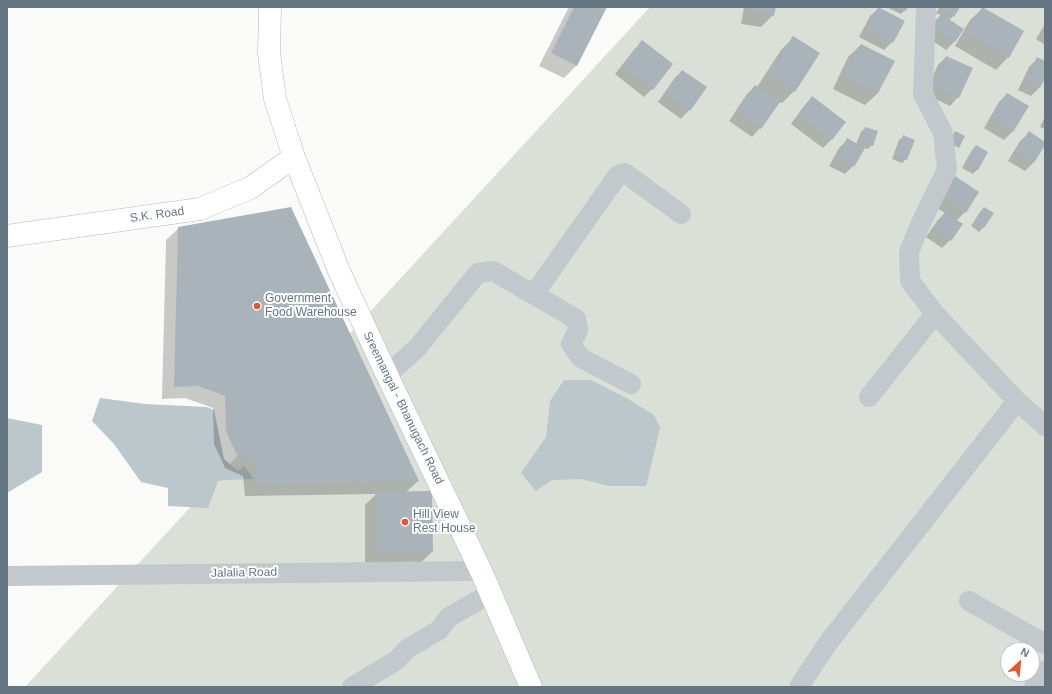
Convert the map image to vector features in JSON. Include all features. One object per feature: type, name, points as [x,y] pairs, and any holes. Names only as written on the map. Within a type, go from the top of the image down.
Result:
[{"type":"main road","name":"Sreemangal - Bhanugach Road","points":[[270,7],[269,53],[275,99],[294,157],[339,271],[481,571],[531,687]]},
{"type":"main road","name":"S.K. Road","points":[[7,236],[200,209],[250,188],[294,157]]},
{"type":"street","points":[[926,7],[923,94],[943,133],[947,169],[920,225],[909,252],[910,281],[935,314],[1017,401],[1045,426]]},
{"type":"street","points":[[534,294],[618,176],[625,174],[681,214]]},
{"type":"street","points":[[387,375],[416,348],[478,273],[493,271],[576,319],[578,330],[571,344],[581,358],[631,384]]},
{"type":"street","points":[[869,397],[935,314]]},
{"type":"street","points":[[800,687],[828,643],[1017,401]]},
{"type":"street","name":"Jalalia Road","points":[[7,576],[481,571]]},
{"type":"street","points":[[352,687],[397,660],[406,649],[439,630],[449,617],[491,593]]},
{"type":"street","points":[[969,601],[1045,644]]},
{"type":"street","points":[[1034,687],[1045,670]]},
{"type":"shaded area","points":[[650,7],[1045,7],[1045,687],[25,687]]},
{"type":"shaded area","points":[[564,380],[591,380],[628,399],[654,415],[660,428],[646,486],[609,486],[581,479],[552,480],[536,491],[521,473],[546,437],[550,401]]},
{"type":"shaded area","points":[[100,398],[145,404],[207,407],[214,410],[224,459],[238,471],[244,466],[254,479],[218,481],[208,508],[168,506],[168,488],[141,482],[114,444],[92,421]]},
{"type":"shaded area","points":[[7,418],[42,425],[42,472],[7,493]]},
{"type":"building","points":[[574,7],[607,7],[577,66],[551,53]]},
{"type":"building","points":[[754,7],[776,7],[774,16],[753,11]]},
{"type":"building","points":[[878,7],[905,21],[893,43],[867,29]]},
{"type":"building","points":[[898,7],[908,7],[906,11]]},
{"type":"building","points":[[941,7],[960,7],[954,17],[940,9]]},
{"type":"building","points":[[982,7],[1024,31],[1009,58],[967,34]]},
{"type":"building","points":[[941,14],[964,29],[955,42],[932,27]]},
{"type":"building","points":[[793,36],[820,53],[795,92],[768,75]]},
{"type":"building","points":[[642,40],[673,64],[653,90],[622,66]]},
{"type":"building","points":[[861,44],[895,61],[878,93],[844,76]]},
{"type":"building","points":[[946,56],[973,68],[959,98],[932,86]]},
{"type":"building","points":[[1037,57],[1045,61],[1045,78],[1040,88],[1026,82]]},
{"type":"building","points":[[682,70],[707,87],[690,111],[665,94]]},
{"type":"building","points":[[755,85],[780,102],[761,129],[737,112]]},
{"type":"building","points":[[1007,93],[1029,106],[1013,132],[991,119]]},
{"type":"building","points":[[812,96],[846,122],[832,140],[798,115]]},
{"type":"building","points":[[865,127],[878,131],[873,146],[859,141]]},
{"type":"building","points":[[955,131],[965,136],[959,148],[949,143]]},
{"type":"building","points":[[1029,131],[1045,142],[1045,145],[1034,163],[1016,152]]},
{"type":"building","points":[[903,135],[915,140],[907,160],[895,156]]},
{"type":"building","points":[[847,138],[865,148],[854,167],[837,157]]},
{"type":"building","points":[[976,145],[988,152],[978,170],[965,163]]},
{"type":"building","points":[[955,176],[979,192],[966,213],[942,197]]},
{"type":"building","name":"Government Food Warehouse","points":[[291,207],[419,481],[257,484],[255,464],[237,455],[226,431],[225,396],[198,386],[174,387],[178,227]]},
{"type":"building","points":[[984,207],[994,213],[984,228],[974,222]]},
{"type":"building","points":[[945,212],[963,224],[951,241],[933,229]]},
{"type":"building","name":"Hill View Rest House","points":[[432,491],[433,552],[377,552],[377,492]]},
{"type":"place","name":"Government Food Warehouse","points":[[257,306]]},
{"type":"place","name":"Hill View Rest House","points":[[405,522]]}]
